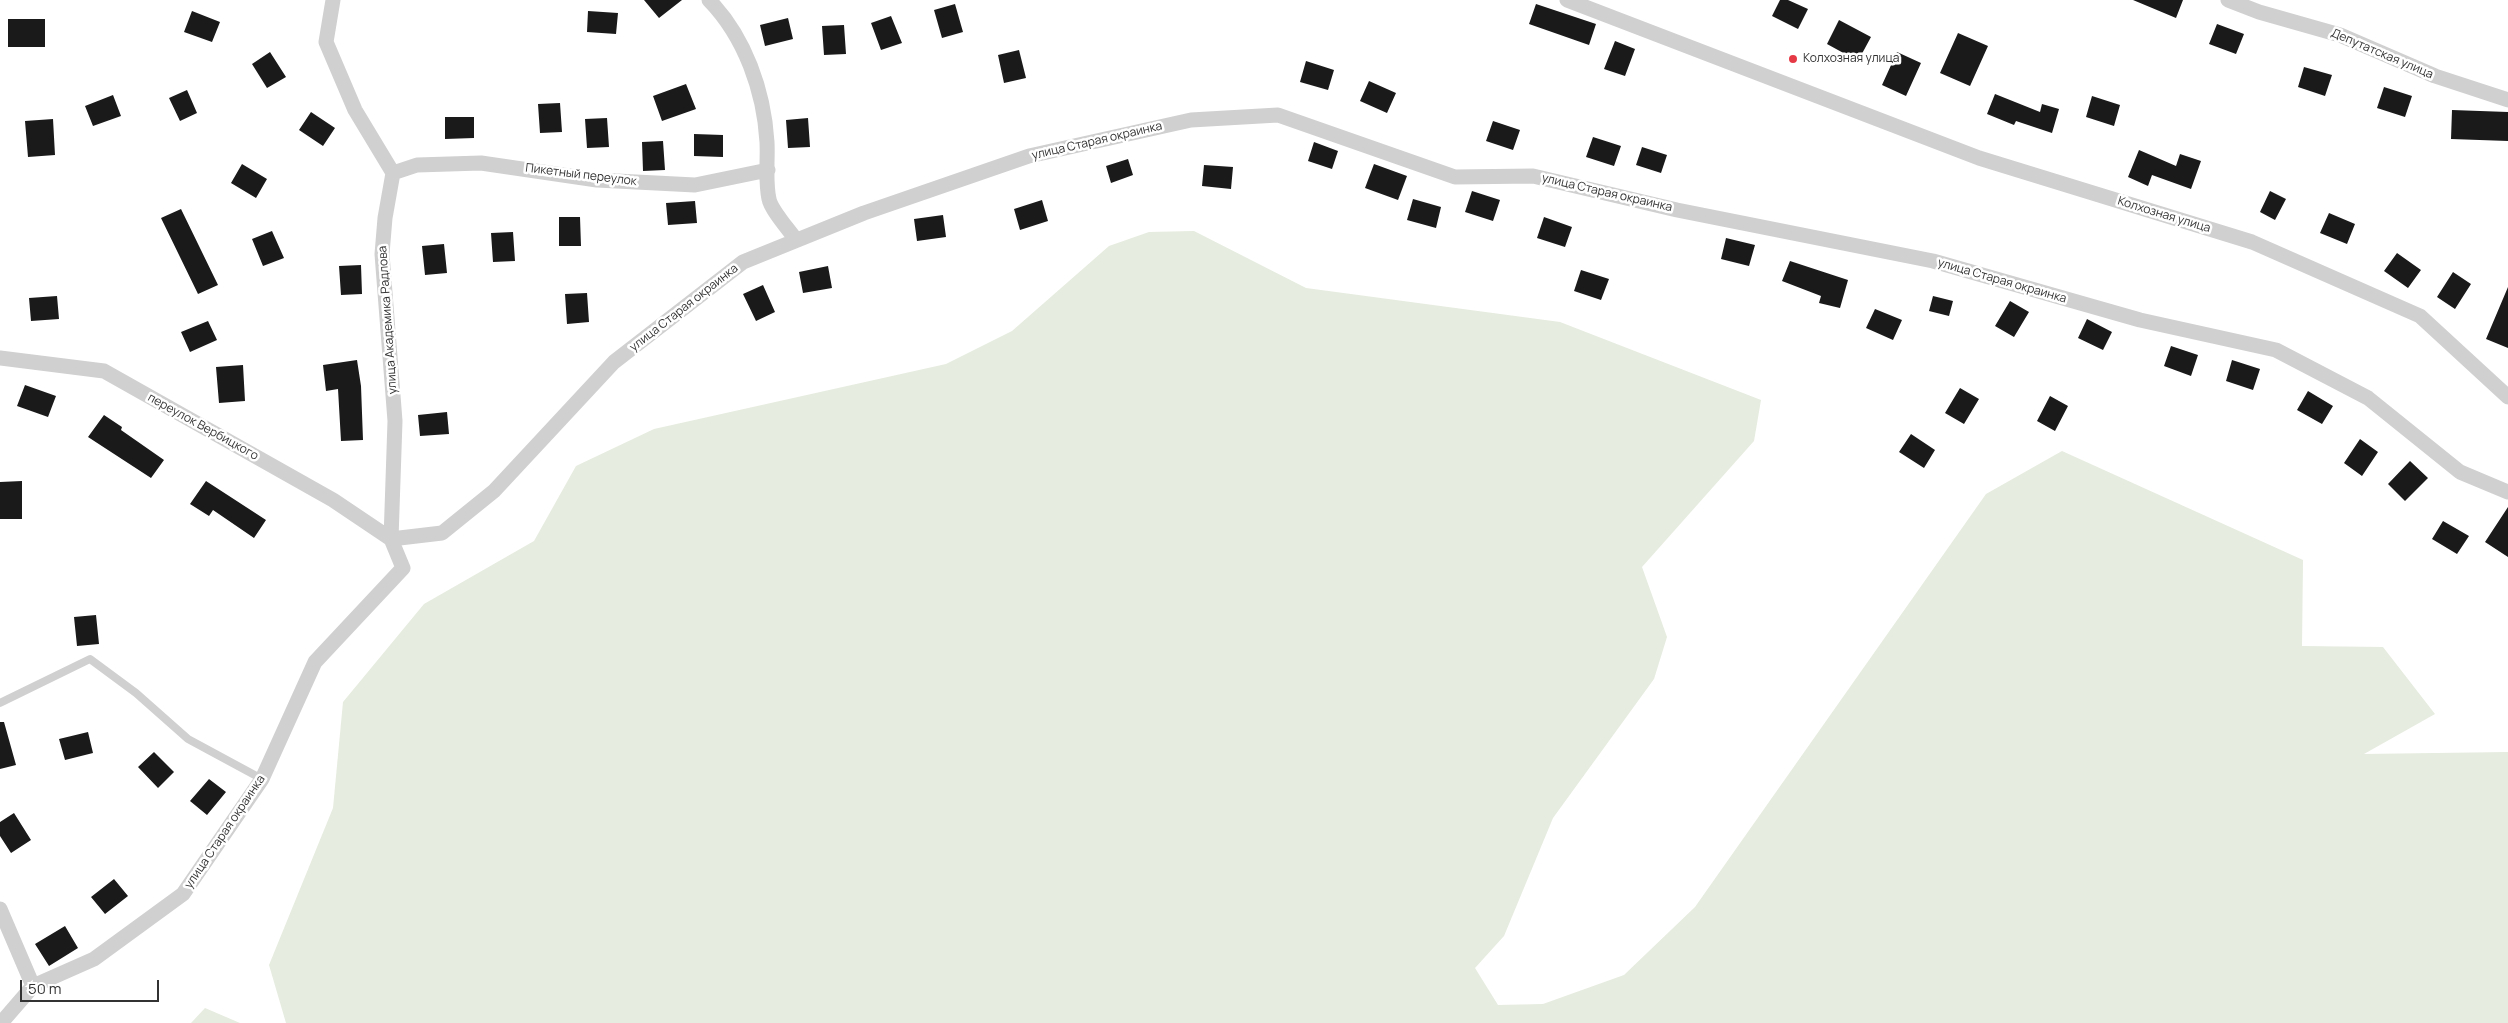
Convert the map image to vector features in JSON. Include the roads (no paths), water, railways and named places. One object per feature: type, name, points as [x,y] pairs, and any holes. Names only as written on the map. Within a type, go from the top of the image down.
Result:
[{"type":"street","points":[[333,0],[326,42],[355,110],[393,173]]},
{"type":"street","points":[[709,0],[718,9],[744,50],[760,92],[767,140],[769,201],[796,240]]},
{"type":"street","name":"Колхозная улица","points":[[1567,0],[1979,158],[2252,242],[2420,316],[2508,397]]},
{"type":"street","name":"Депутатская улица","points":[[2228,0],[2259,12],[2340,34],[2435,76],[2508,100]]},
{"type":"street","name":"улица Старая окраинка","points":[[1,1023],[33,986],[94,959],[183,894],[262,779],[315,662],[403,568],[391,539],[442,532],[494,491],[614,362],[743,262],[864,213],[1029,156],[1191,120],[1278,115],[1455,177],[1533,176],[1677,210],[1933,261],[2140,320],[2276,350],[2368,398],[2460,472],[2508,492]]},
{"type":"street","name":"Пикетный переулок","points":[[393,173],[417,165],[481,163],[597,180],[696,186],[768,170]]},
{"type":"street","name":"улица Академика Радлова","points":[[391,539],[395,421],[382,254],[385,218],[393,173]]},
{"type":"street","name":"переулок Вербицкого","points":[[0,358],[104,371],[333,500],[391,539]]},
{"type":"street","points":[[0,909],[33,986]]},
{"type":"lane","points":[[0,703],[90,659],[136,693],[188,739],[262,779]]},
{"type":"place","name":"Колхозная улица","points":[[1793,59]]}]
